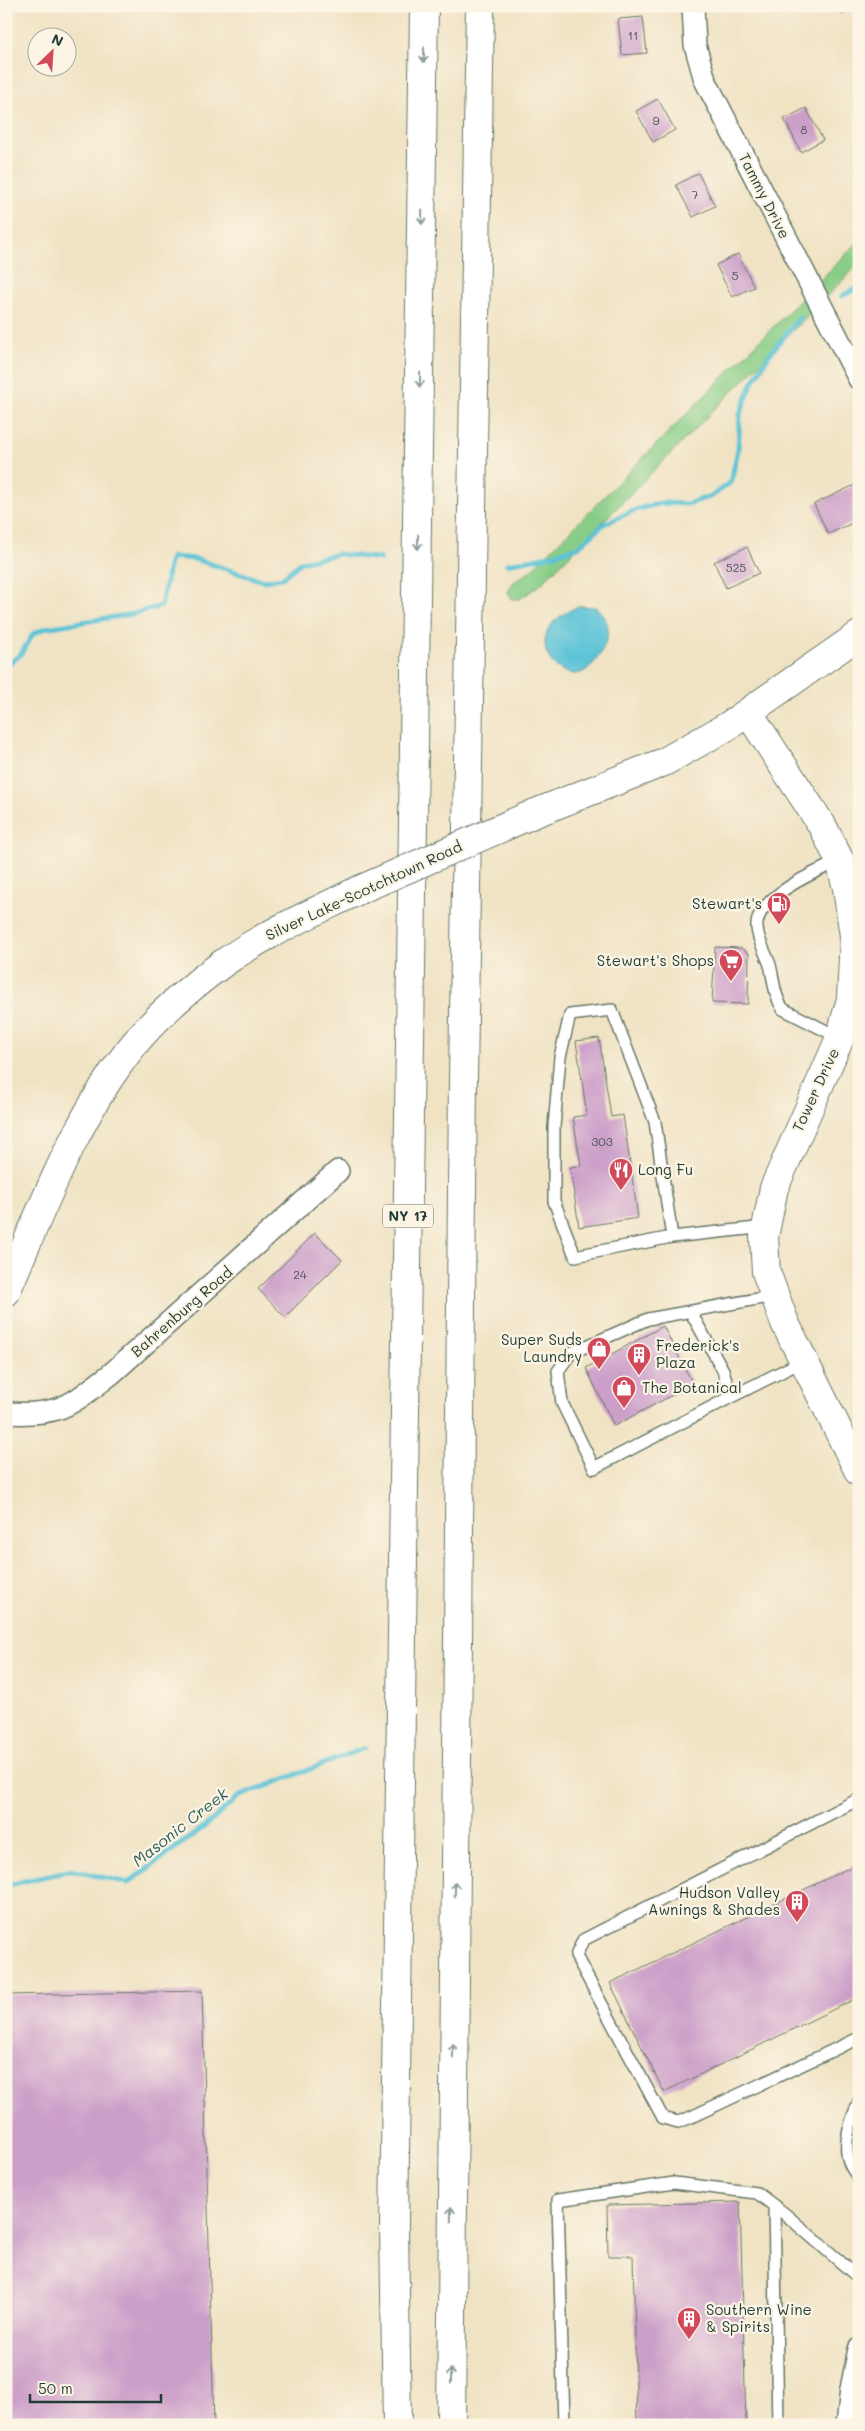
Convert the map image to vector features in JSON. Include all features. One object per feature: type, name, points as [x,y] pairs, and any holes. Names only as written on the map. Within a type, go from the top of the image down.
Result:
[{"type":"main road","name":"NY 17","points":[[397,2425],[394,2226],[424,6]]},
{"type":"main road","points":[[451,2425],[463,1079],[480,6]]},
{"type":"main road","name":"Silver Lake-Scotchtown Road","points":[[6,1292],[54,1182],[81,1127],[116,1070],[140,1038],[186,993],[223,963],[259,940],[359,890],[532,814],[664,762],[748,712],[859,636]]},
{"type":"main road","name":"Tower Drive","points":[[748,712],[823,828],[840,861],[847,888],[854,936],[851,999],[840,1038],[774,1188],[764,1237],[766,1272],[774,1296],[802,1361],[859,1472]]},
{"type":"street","name":"Tammy Drive","points":[[694,6],[695,45],[705,80],[859,379]]},
{"type":"street","name":"Bahrenburg Road","points":[[6,1413],[55,1411],[73,1402],[118,1368],[338,1171]]},
{"type":"street","points":[[847,2425],[850,2389],[859,2349]]},
{"type":"lane","points":[[840,861],[813,872],[776,896],[758,914],[756,928],[769,963],[778,1001],[783,1009],[840,1038]]},
{"type":"lane","points":[[672,1238],[655,1122],[612,1010],[570,1015],[560,1057],[554,1127],[554,1201],[575,1256],[672,1238],[766,1227]]},
{"type":"lane","points":[[774,1296],[648,1319],[571,1353],[558,1372],[562,1403],[594,1468],[802,1361]]},
{"type":"lane","points":[[690,1311],[723,1370],[731,1397]]},
{"type":"lane","points":[[859,1799],[583,1940],[576,1956],[663,2118],[678,2122],[689,2118],[859,2038]]},
{"type":"lane","points":[[859,2101],[850,2122],[845,2150],[855,2173],[859,2177]]},
{"type":"lane","points":[[564,2425],[558,2200],[674,2183],[758,2193],[859,2278]]},
{"type":"lane","points":[[774,2206],[778,2425]]},
{"type":"green space","points":[[859,241],[859,264],[541,584],[520,599],[512,599],[508,592],[513,583],[531,570]]},
{"type":"water","points":[[579,606],[596,607],[606,620],[608,630],[602,651],[592,665],[580,673],[573,674],[565,672],[553,663],[546,650],[545,643],[546,635],[552,624],[562,615]]},
{"type":"building","points":[[839,6],[859,6],[859,8],[841,14]]},
{"type":"building","points":[[643,17],[647,53],[622,55],[618,19]]},
{"type":"building","points":[[658,99],[675,130],[653,142],[636,111]]},
{"type":"building","points":[[806,108],[823,140],[801,152],[784,119]]},
{"type":"building","points":[[698,173],[715,206],[693,217],[676,185]]},
{"type":"building","points":[[738,254],[754,287],[732,297],[716,265]]},
{"type":"building","points":[[859,483],[859,520],[828,534],[814,504]]},
{"type":"building","points":[[747,547],[759,573],[726,588],[714,562]]},
{"type":"building","name":"Stewart's Shops","points":[[715,947],[741,948],[749,954],[748,1004],[712,1003]]},
{"type":"building","points":[[599,1038],[611,1117],[623,1115],[638,1218],[579,1227],[570,1167],[581,1166],[573,1117],[587,1115],[576,1041]]},
{"type":"building","points":[[315,1233],[342,1260],[285,1317],[258,1289]]},
{"type":"building","name":"Frederick's Plaza","points":[[663,1326],[693,1384],[614,1426],[586,1368]]},
{"type":"building","name":"Hudson Valley Awnings & Shades","points":[[859,1863],[859,1997],[664,2092],[610,1983]]},
{"type":"building","points":[[202,1991],[214,2425],[6,2425],[6,1995]]},
{"type":"building","name":"Southern Wine & Spirits","points":[[740,2202],[746,2425],[637,2425],[633,2256],[608,2256],[607,2205]]},
{"type":"waterway","points":[[842,296],[859,287]]},
{"type":"waterway","points":[[507,564],[544,557],[578,547],[604,524],[635,510],[661,503],[687,504],[712,496],[731,482],[738,449],[740,414],[752,384],[769,355],[800,317]]},
{"type":"waterway","points":[[6,666],[20,655],[33,634],[45,628],[133,614],[161,606],[171,557],[195,559],[263,581],[282,578],[301,562],[338,554],[381,559]]},
{"type":"waterway","name":"Masonic Creek","points":[[6,1887],[71,1870],[128,1883],[208,1824],[238,1797],[365,1748]]},
{"type":"place","name":"Stewart's","points":[[779,925]]},
{"type":"place","name":"Stewart's Shops","points":[[731,982]]},
{"type":"place","name":"Long Fu","points":[[621,1191]]},
{"type":"place","name":"Super Suds Laundry","points":[[599,1370]]},
{"type":"place","name":"Frederick's Plaza","points":[[639,1376]]},
{"type":"place","name":"The Botanical","points":[[624,1409]]},
{"type":"place","name":"Hudson Valley Awnings & Shades","points":[[797,1923]]},
{"type":"place","name":"Southern Wine & Spirits","points":[[689,2340]]}]
